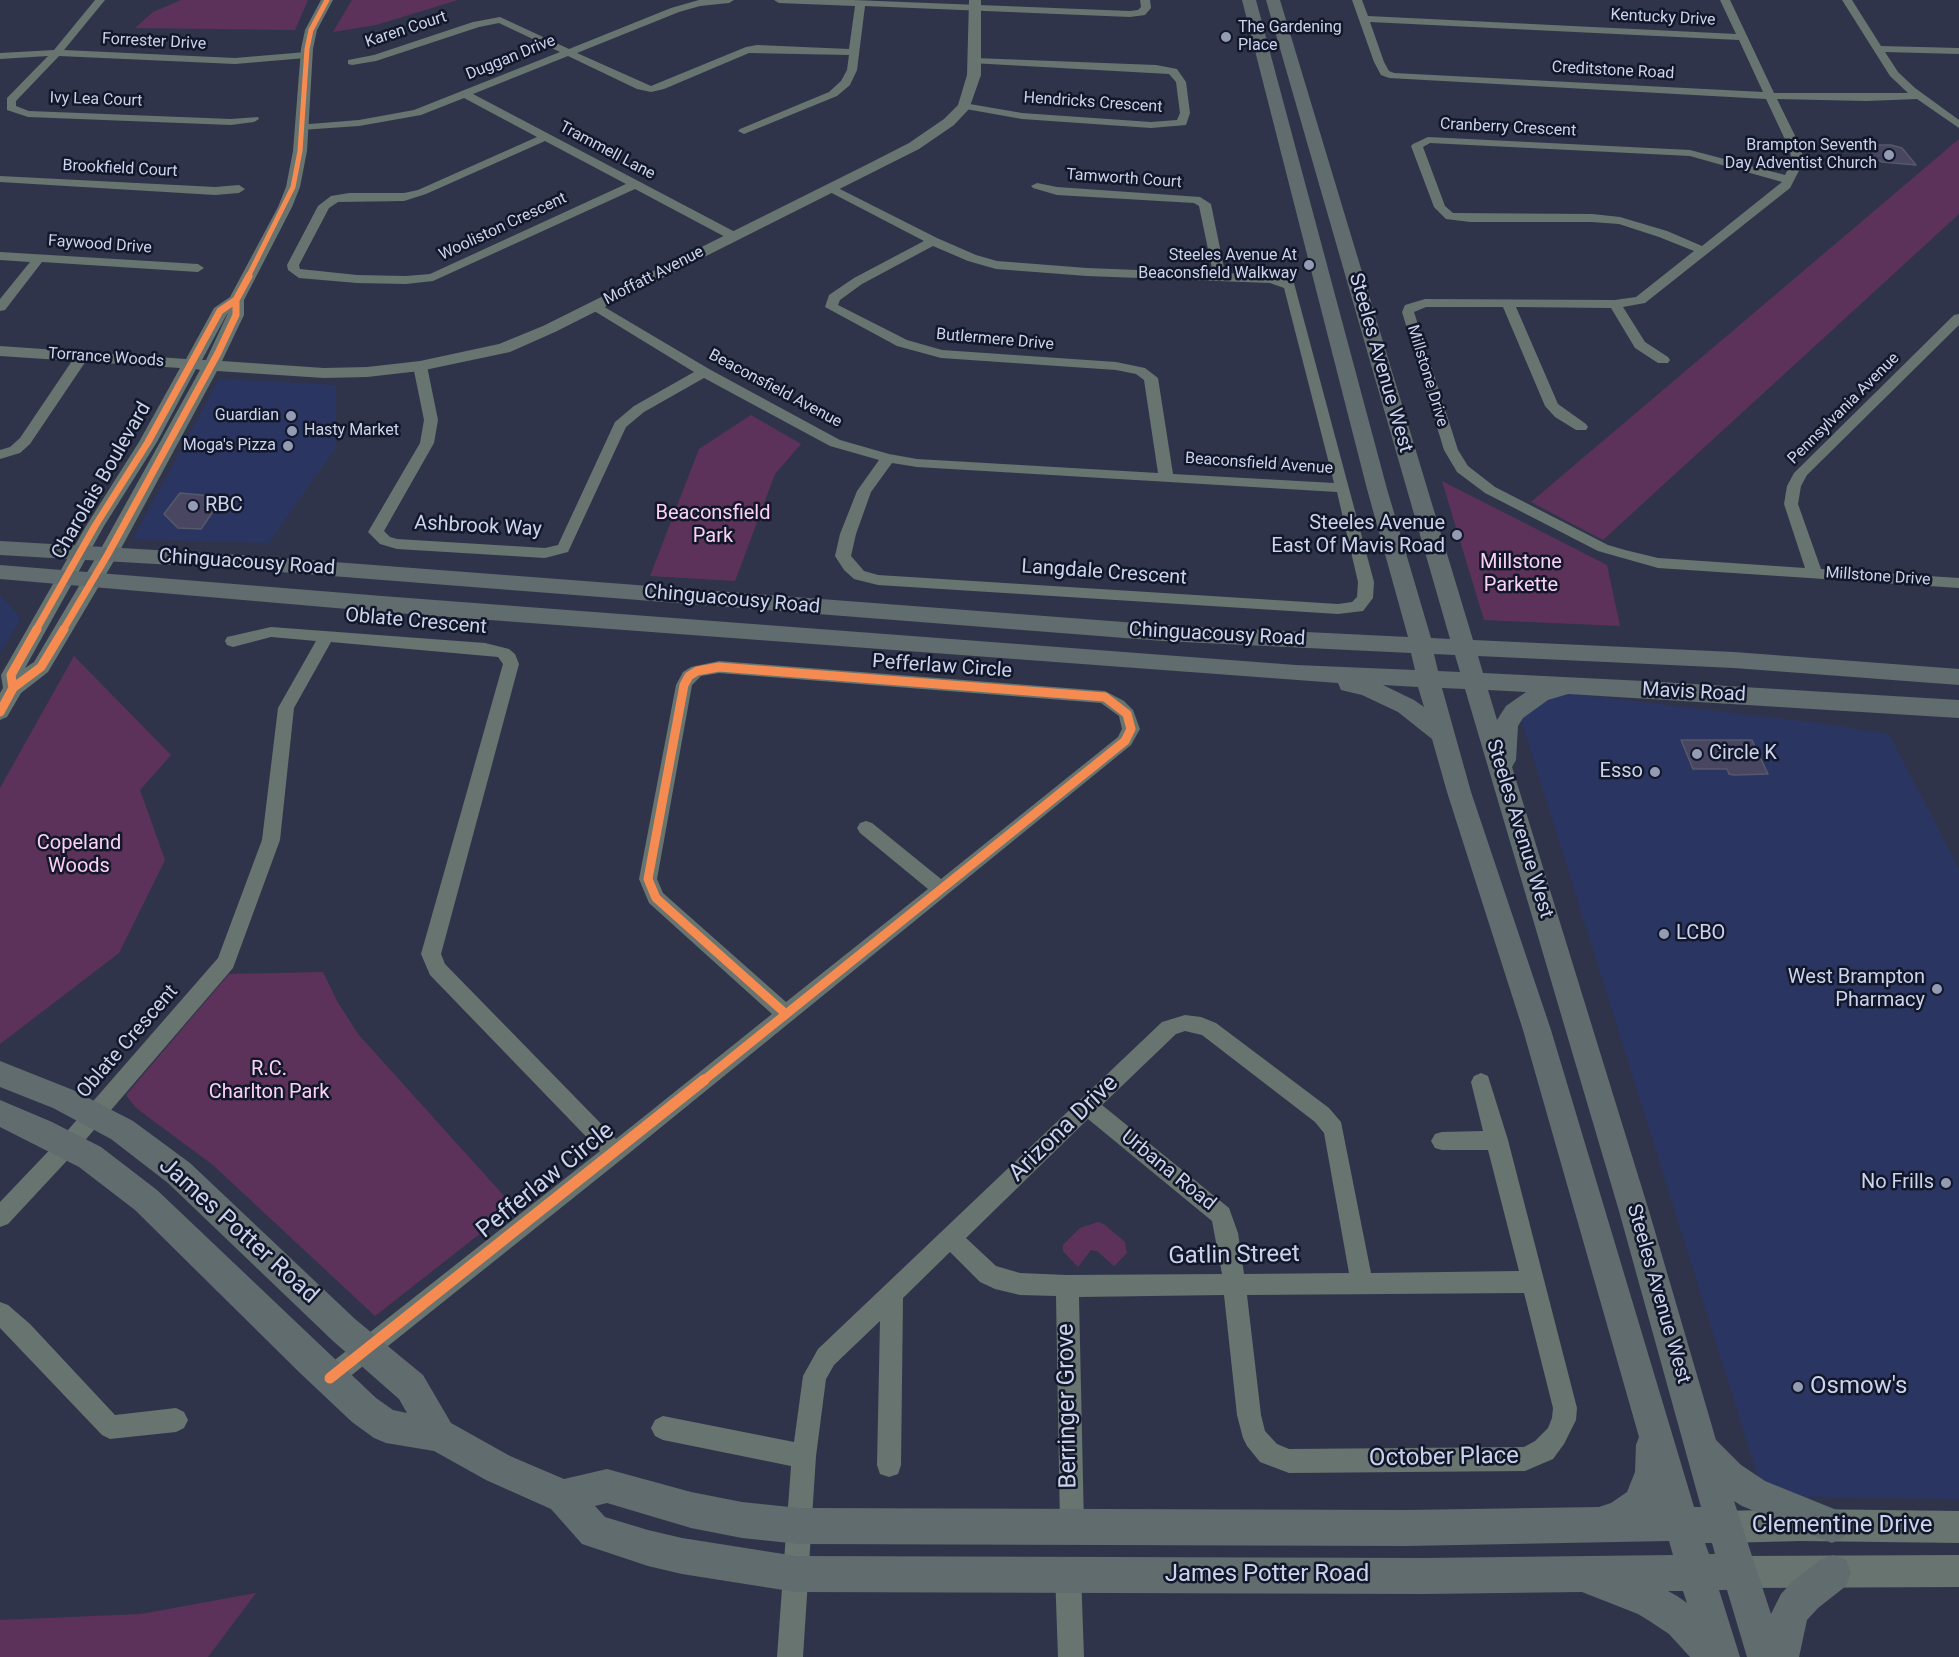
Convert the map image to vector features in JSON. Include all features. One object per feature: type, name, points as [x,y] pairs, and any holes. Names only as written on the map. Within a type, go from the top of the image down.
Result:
[{"type":"main road","name":"Steeles Avenue West","points":[[1250,0],[1374,477],[1460,792],[1537,1030],[1720,1657]]},
{"type":"main road","name":"Steeles Avenue West","points":[[1273,0],[1464,648],[1631,1200],[1724,1527],[1766,1657]]},
{"type":"main road","name":"Chinguacousy Road","points":[[0,548],[242,562],[1151,632],[1464,648]]},
{"type":"main road","name":"Chinguacousy Road","points":[[0,572],[66,579],[1296,673],[1428,679]]},
{"type":"main road","name":"Mavis Road","points":[[1464,648],[1734,660],[1959,677]]},
{"type":"main road","points":[[1296,673],[1368,688],[1406,706],[1445,736]]},
{"type":"main road","name":"Mavis Road","points":[[1428,679],[1959,709]]},
{"type":"main road","points":[[1504,779],[1506,726],[1514,712],[1540,693],[1581,686]]},
{"type":"main road","name":"James Potter Road","points":[[0,1074],[63,1099],[122,1130],[179,1173],[367,1349],[411,1387],[439,1435]]},
{"type":"main road","name":"James Potter Road","points":[[0,1113],[90,1157],[166,1217],[330,1378],[386,1426],[439,1435],[498,1468],[563,1497],[594,1532],[682,1556],[796,1574],[1580,1575],[1739,1572]]},
{"type":"main road","points":[[1584,1526],[1619,1519],[1639,1504],[1645,1494],[1652,1472],[1653,1442],[1649,1413]]},
{"type":"main road","points":[[1703,1451],[1729,1477],[1754,1494],[1832,1525]]},
{"type":"main road","points":[[563,1497],[607,1486],[692,1510],[742,1520],[800,1526],[1584,1526],[1682,1523],[1724,1527]]},
{"type":"main road","points":[[1780,1657],[1784,1645],[1786,1621],[1794,1607],[1805,1594],[1833,1573]]},
{"type":"main road","points":[[1580,1575],[1647,1599],[1664,1609],[1682,1621],[1712,1657]]},
{"type":"street","points":[[57,53],[100,0]]},
{"type":"street","name":"Charolais Boulevard","points":[[13,688],[11,675],[148,442],[220,311],[236,300],[285,207],[293,187],[300,151],[306,55],[311,30],[327,0]]},
{"type":"street","name":"Duggan Drive","points":[[301,127],[390,118],[417,112],[675,10],[699,3],[729,0]]},
{"type":"street","points":[[779,0],[975,4],[1131,14],[1141,13],[1146,8],[1145,0]]},
{"type":"street","name":"Creditstone Road","points":[[1357,0],[1379,62],[1385,73],[1393,76],[1772,96],[1866,98],[1919,96]]},
{"type":"street","name":"Millstone Drive","points":[[1725,0],[1796,148],[1798,161],[1789,180],[1775,196],[1640,300],[1615,304],[1419,304],[1410,308],[1408,312],[1450,450],[1462,469],[1490,490],[1603,548],[1621,554],[1658,563],[1959,583]]},
{"type":"street","points":[[1847,0],[1894,74],[1919,96],[1959,125]]},
{"type":"street","points":[[744,131],[833,94],[846,83],[852,70],[860,3]]},
{"type":"street","name":"Moffatt Avenue","points":[[211,365],[324,373],[367,372],[420,366],[504,348],[549,329],[914,146],[950,122],[964,106],[974,75],[975,4]]},
{"type":"street","name":"Kentucky Drive","points":[[1365,19],[1743,37]]},
{"type":"street","name":"Karen Court","points":[[352,62],[376,58],[466,27],[500,20],[641,87],[651,89],[746,50],[757,48],[854,52]]},
{"type":"street","points":[[1878,49],[1959,51]]},
{"type":"street","name":"Forrester Drive","points":[[0,56],[57,53],[235,61],[306,55]]},
{"type":"street","name":"Ivy Lea Court","points":[[57,53],[11,100],[11,108],[28,114],[231,122],[254,119]]},
{"type":"street","name":"Hendricks Crescent","points":[[964,106],[1022,116],[1159,125],[1182,123],[1185,113],[1181,82],[1173,71],[1156,68],[975,61]]},
{"type":"street","name":"Trammell Lane","points":[[464,94],[733,236]]},
{"type":"street","name":"Wooliston Crescent","points":[[546,137],[422,192],[404,197],[349,196],[335,199],[324,206],[293,265],[294,270],[299,274],[357,279],[406,280],[433,277],[634,185]]},
{"type":"street","name":"Cranberry Crescent","points":[[1704,251],[1646,228],[1620,221],[1592,218],[1450,216],[1440,207],[1418,146],[1419,143],[1428,140],[1690,153],[1789,180]]},
{"type":"street","name":"Brookfield Court","points":[[0,179],[215,191],[239,189]]},
{"type":"street","name":"Tamworth Court","points":[[1037,186],[1057,190],[1196,200],[1205,204],[1220,278]]},
{"type":"street","name":"Beaconsfield Avenue","points":[[596,306],[704,372],[835,443],[888,458],[917,463],[1343,488],[1290,286],[1272,279],[1087,272],[996,265],[972,258],[933,241],[830,188]]},
{"type":"street","name":"Butlermere Drive","points":[[933,241],[858,281],[834,298],[831,307],[902,343],[941,354],[1116,366],[1140,371],[1151,378],[1166,476]]},
{"type":"street","name":"Faywood Drive","points":[[0,255],[198,268]]},
{"type":"street","points":[[0,307],[39,258]]},
{"type":"street","name":"Charolais Boulevard","points":[[0,712],[13,688],[41,667],[108,554],[211,365],[236,315],[236,300]]},
{"type":"street","points":[[1508,304],[1552,406],[1581,427]]},
{"type":"street","points":[[1615,304],[1640,345],[1663,360]]},
{"type":"street","name":"Pennsylvania Avenue","points":[[1815,573],[1791,504],[1794,486],[1801,473],[1959,318]]},
{"type":"street","name":"Torrance Woods","points":[[0,351],[211,365]]},
{"type":"street","points":[[0,455],[15,450],[25,441],[81,358]]},
{"type":"street","name":"Ashbrook Way","points":[[420,366],[431,420],[427,443],[376,532],[385,542],[397,544],[545,553],[563,549],[620,425],[639,409],[704,372]]},
{"type":"street","name":"Langdale Crescent","points":[[888,458],[864,491],[848,534],[843,556],[849,566],[859,575],[878,580],[1338,609],[1358,606],[1365,598],[1366,582],[1343,488]]},
{"type":"street","points":[[233,641],[271,632],[326,637]]},
{"type":"street","name":"Oblate Crescent","points":[[0,1217],[68,1145],[226,962],[271,840],[286,708],[326,637],[485,649],[503,653],[509,658],[511,664],[431,954],[437,969],[615,1152]]},
{"type":"street","name":"Pefferlaw Circle","points":[[330,1378],[615,1152],[1125,741],[1131,729],[1127,714],[1105,697],[719,667],[707,668],[689,676],[684,685],[648,879],[656,898],[786,1014]]},
{"type":"street","points":[[866,828],[941,889]]},
{"type":"street","name":"Arizona Drive","points":[[800,1526],[804,1456],[815,1376],[826,1357],[1169,1028],[1185,1023],[1201,1025],[1209,1029],[1322,1115],[1334,1130],[1362,1282]]},
{"type":"street","name":"October Place","points":[[1234,1283],[1249,1415],[1254,1437],[1269,1453],[1290,1461],[1525,1459],[1544,1450],[1556,1436],[1564,1420],[1565,1408],[1481,1082]]},
{"type":"street","name":"Urbana Road","points":[[1088,1106],[1221,1215],[1227,1233],[1234,1283]]},
{"type":"street","points":[[1442,1141],[1497,1140]]},
{"type":"street","name":"Gatlin Street","points":[[951,1238],[988,1274],[1003,1281],[1067,1286],[1534,1282]]},
{"type":"street","name":"Berringer Grove","points":[[1067,1286],[1072,1527]]},
{"type":"street","points":[[889,1465],[892,1294]]},
{"type":"street","points":[[0,1313],[22,1332],[110,1427],[176,1420]]},
{"type":"street","points":[[663,1428],[804,1456]]},
{"type":"street","name":"Clementine Drive","points":[[1724,1527],[1832,1525],[1959,1527]]},
{"type":"street","points":[[790,1657],[800,1526]]},
{"type":"street","points":[[1739,1572],[1959,1572]]},
{"type":"street","points":[[1068,1574],[1071,1657]]},
{"type":"shaded area","points":[[219,379],[336,385],[336,447],[269,543],[133,539]]},
{"type":"shaded area","points":[[0,595],[21,618],[0,653]]},
{"type":"shaded area","points":[[1539,690],[1818,723],[1889,734],[1959,869],[1959,1499],[1764,1496],[1516,703]]},
{"type":"green space","points":[[181,0],[308,0],[295,30],[135,28],[153,12]]},
{"type":"green space","points":[[352,0],[458,0],[376,25],[333,32]]},
{"type":"green space","points":[[1959,139],[1959,214],[1603,540],[1531,502]]},
{"type":"green space","name":"Beaconsfield Park","points":[[751,415],[801,444],[775,474],[735,581],[650,576],[699,449]]},
{"type":"green space","name":"Millstone Parkette","points":[[1442,481],[1607,565],[1620,626],[1484,620]]},
{"type":"green space","name":"Copeland Woods","points":[[74,656],[171,755],[140,790],[165,860],[119,953],[0,1044],[0,788]]},
{"type":"green space","name":"R.C. Charlton Park","points":[[323,972],[337,1001],[358,1034],[514,1207],[375,1316],[213,1165],[136,1108],[126,1095],[229,974]]},
{"type":"green space","points":[[1098,1222],[1125,1242],[1127,1253],[1114,1266],[1097,1251],[1091,1250],[1078,1267],[1063,1251],[1063,1245],[1080,1228]]},
{"type":"green space","points":[[256,1593],[208,1657],[0,1657],[0,1620],[141,1614]]},
{"type":"building","name":"Brampton Seventh Day Adventist Church","points":[[1863,145],[1891,145],[1902,148],[1916,165],[1882,162],[1872,157]]},
{"type":"building","name":"RBC","points":[[180,493],[223,497],[201,529],[178,528],[164,514]]},
{"type":"building","points":[[1681,740],[1752,740],[1768,774],[1734,775],[1729,774],[1727,769],[1693,769]]},
{"type":"cycle path","points":[[13,688],[11,675],[95,526],[148,442],[220,311],[236,300],[285,207],[293,187],[300,151],[307,49],[311,30],[327,0]]},
{"type":"cycle path","points":[[0,712],[13,688],[41,667],[108,554],[218,353],[236,315],[236,300]]},
{"type":"cycle path","points":[[330,1378],[615,1152],[1125,741],[1131,729],[1127,714],[1105,697],[719,667],[697,671],[689,676],[684,685],[648,879],[656,898],[786,1014]]},
{"type":"place","name":"The Gardening Place","points":[[1226,37]]},
{"type":"place","name":"Brampton Seventh Day Adventist Church","points":[[1889,155]]},
{"type":"place","name":"Steeles Avenue At Beaconsfield Walkway","points":[[1309,265]]},
{"type":"place","name":"Guardian","points":[[291,416]]},
{"type":"place","name":"Hasty Market","points":[[292,431]]},
{"type":"place","name":"Moga's Pizza","points":[[288,446]]},
{"type":"place","name":"RBC","points":[[193,506]]},
{"type":"place","name":"Steeles Avenue East Of Mavis Road","points":[[1457,535]]},
{"type":"place","name":"Circle K","points":[[1697,754]]},
{"type":"place","name":"Esso","points":[[1655,772]]},
{"type":"place","name":"LCBO","points":[[1664,934]]},
{"type":"place","name":"West Brampton Pharmacy","points":[[1937,989]]},
{"type":"place","name":"No Frills","points":[[1946,1183]]},
{"type":"place","name":"Osmow's","points":[[1798,1387]]}]
